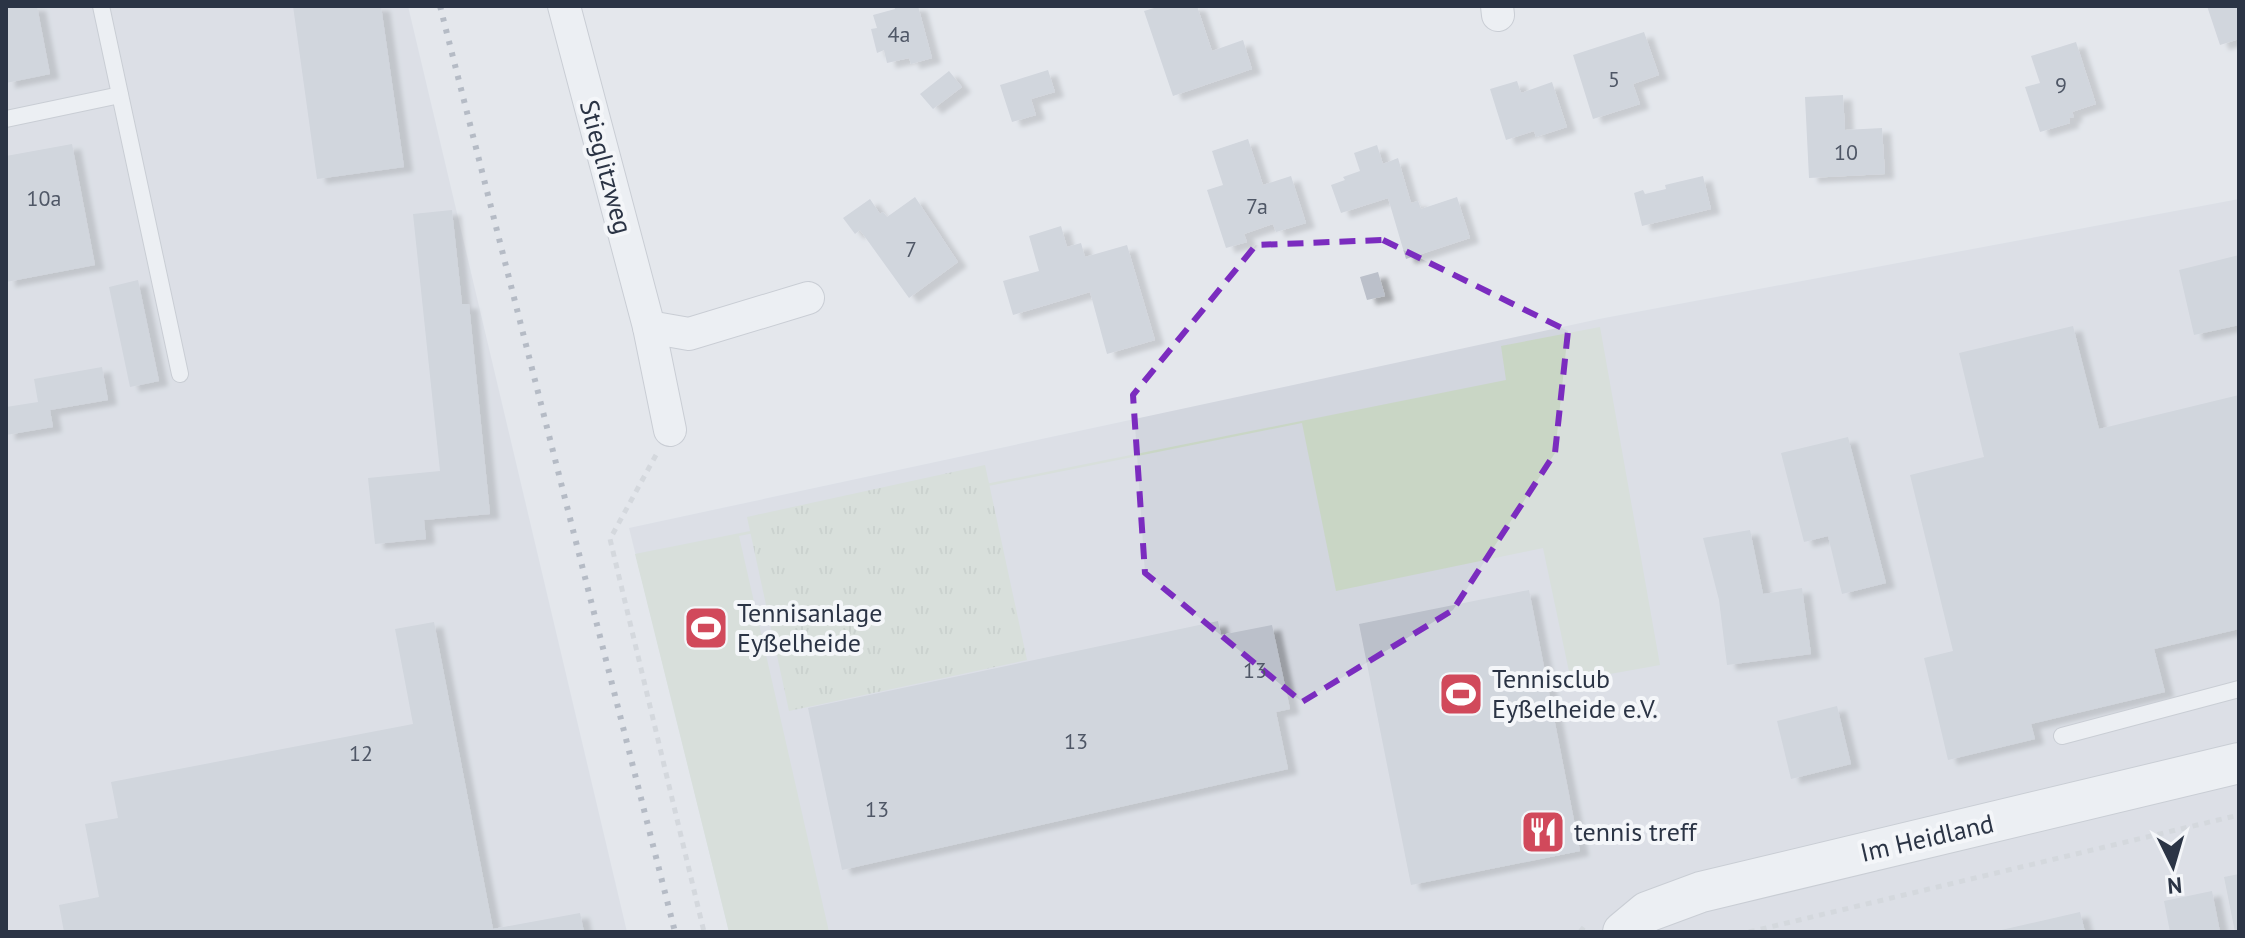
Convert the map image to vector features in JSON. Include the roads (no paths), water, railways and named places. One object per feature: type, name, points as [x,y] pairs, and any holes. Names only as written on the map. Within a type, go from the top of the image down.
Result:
[{"type":"street","name":"Stieglitzweg","points":[[564,6],[649,327],[670,430]]},
{"type":"street","points":[[649,327],[689,334],[808,298]]},
{"type":"street","name":"Im Heidland","points":[[1623,932],[1647,912],[1701,892],[2239,763]]},
{"type":"lane","points":[[101,6],[180,374]]},
{"type":"lane","points":[[6,119],[120,95]]},
{"type":"lane","points":[[2062,736],[2239,689]]},
{"type":"railway","points":[[440,6],[675,932]]},
{"type":"place","name":"Tennisanlage Eyßelheide","points":[[706,628]]},
{"type":"place","name":"Tennisclub Eyßelheide e.V.","points":[[1461,694]]},
{"type":"place","name":"tennis treff","points":[[1543,832]]}]
